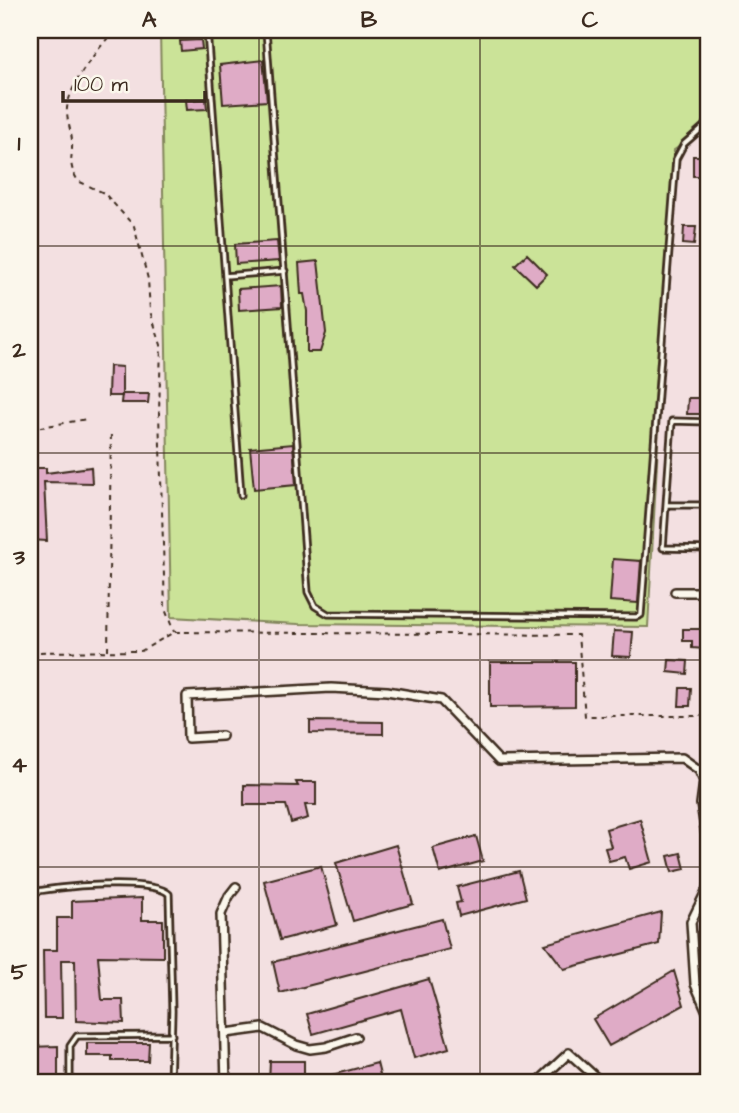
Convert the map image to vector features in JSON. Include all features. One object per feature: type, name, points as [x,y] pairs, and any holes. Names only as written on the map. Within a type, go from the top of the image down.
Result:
[{"type":"street","points":[[675,592],[709,592]]},
{"type":"street","points":[[222,736],[188,738],[187,696],[331,688],[387,691],[441,699],[499,761],[538,763],[682,758],[692,763],[704,782],[701,804],[709,853]]},
{"type":"street","points":[[709,885],[691,922],[695,984],[709,1016]]},
{"type":"street","points":[[226,1083],[221,914],[236,887]]},
{"type":"street","points":[[226,1033],[258,1027],[310,1049],[327,1047],[356,1037]]},
{"type":"street","points":[[537,1083],[569,1053],[602,1083]]},
{"type":"street","points":[[698,1083],[709,1076]]},
{"type":"lane","points":[[207,30],[241,495]]},
{"type":"lane","points":[[266,30],[308,592],[315,606],[328,614],[636,617],[644,610],[676,159],[684,144],[709,122]]},
{"type":"lane","points":[[225,276],[285,271]]},
{"type":"lane","points":[[709,422],[672,421],[663,548],[709,549]]},
{"type":"lane","points":[[666,505],[709,505]]},
{"type":"lane","points":[[30,893],[68,887],[155,886],[167,891],[171,901],[170,1083]]},
{"type":"lane","points":[[70,1083],[70,1046],[77,1037],[172,1035]]},
{"type":"path","points":[[115,30],[94,55],[70,98],[67,111],[72,143],[69,162],[78,181],[104,193],[134,226],[148,279],[150,310],[161,345],[159,413],[165,609],[174,632]]},
{"type":"path","points":[[30,429],[87,419]]},
{"type":"path","points":[[108,651],[111,430]]},
{"type":"path","points":[[30,652],[141,651],[174,632],[578,635],[585,716],[709,716]]},
{"type":"green space","points":[[160,30],[709,30],[709,127],[674,150],[648,627],[298,624],[171,617]]},
{"type":"building","points":[[201,40],[202,49],[181,51],[180,41]]},
{"type":"building","points":[[263,60],[267,101],[223,104],[220,65]]},
{"type":"building","points":[[206,99],[207,109],[187,110],[186,100]]},
{"type":"building","points":[[693,156],[704,156],[705,176],[693,176]]},
{"type":"building","points":[[684,227],[696,227],[694,245],[683,244]]},
{"type":"building","points":[[277,241],[279,261],[236,264],[235,244]]},
{"type":"building","points":[[527,254],[547,274],[536,285],[515,265]]},
{"type":"building","points":[[318,261],[326,333],[320,352],[307,352],[307,311],[304,294],[301,294],[299,263]]},
{"type":"building","points":[[281,286],[282,307],[239,310],[238,289]]},
{"type":"building","points":[[109,366],[122,367],[122,396],[108,396]]},
{"type":"building","points":[[122,394],[149,394],[148,403],[121,403]]},
{"type":"building","points":[[688,398],[703,398],[702,414],[687,414]]},
{"type":"building","points":[[293,444],[296,485],[254,489],[250,448]]},
{"type":"building","points":[[91,467],[92,483],[44,482],[47,541],[30,540],[30,468],[46,468],[46,473]]},
{"type":"building","points":[[613,559],[641,561],[638,603],[610,601]]},
{"type":"building","points":[[683,629],[705,629],[705,649],[692,648],[692,641],[683,641]]},
{"type":"building","points":[[614,631],[633,632],[631,657],[612,656]]},
{"type":"building","points":[[669,660],[688,661],[687,674],[668,672]]},
{"type":"building","points":[[490,662],[575,662],[575,706],[490,707]]},
{"type":"building","points":[[680,688],[691,688],[690,706],[679,706]]},
{"type":"building","points":[[310,721],[383,722],[383,734],[310,733]]},
{"type":"building","points":[[296,782],[316,782],[316,805],[305,805],[308,818],[291,823],[286,805],[244,805],[244,785],[298,786]]},
{"type":"building","points":[[640,819],[652,862],[629,869],[625,857],[609,861],[605,848],[611,847],[606,829]]},
{"type":"building","points":[[476,836],[483,861],[440,873],[433,848]]},
{"type":"building","points":[[396,845],[413,904],[353,921],[336,863]]},
{"type":"building","points":[[681,853],[685,869],[672,872],[668,856]]},
{"type":"building","points":[[321,866],[337,925],[280,940],[264,881]]},
{"type":"building","points":[[519,871],[526,898],[459,916],[456,903],[461,902],[457,887]]},
{"type":"building","points":[[142,898],[142,920],[163,920],[163,957],[98,956],[102,1000],[123,1000],[124,1023],[76,1021],[75,960],[61,960],[62,1018],[44,1018],[43,950],[57,950],[57,918],[72,918],[72,901]]},
{"type":"building","points":[[661,912],[659,944],[564,969],[545,944]]},
{"type":"building","points":[[442,919],[450,949],[280,993],[273,962]]},
{"type":"building","points":[[674,971],[684,1005],[609,1046],[593,1019]]},
{"type":"building","points":[[429,979],[449,1048],[414,1058],[401,1009],[313,1034],[307,1014]]},
{"type":"building","points":[[87,1043],[149,1043],[148,1061],[112,1061],[112,1056],[87,1056]]},
{"type":"building","points":[[58,1046],[58,1083],[30,1083],[30,1047]]},
{"type":"building","points":[[270,1061],[304,1061],[304,1083],[269,1083]]},
{"type":"building","points":[[377,1063],[382,1083],[309,1083],[309,1081]]}]
